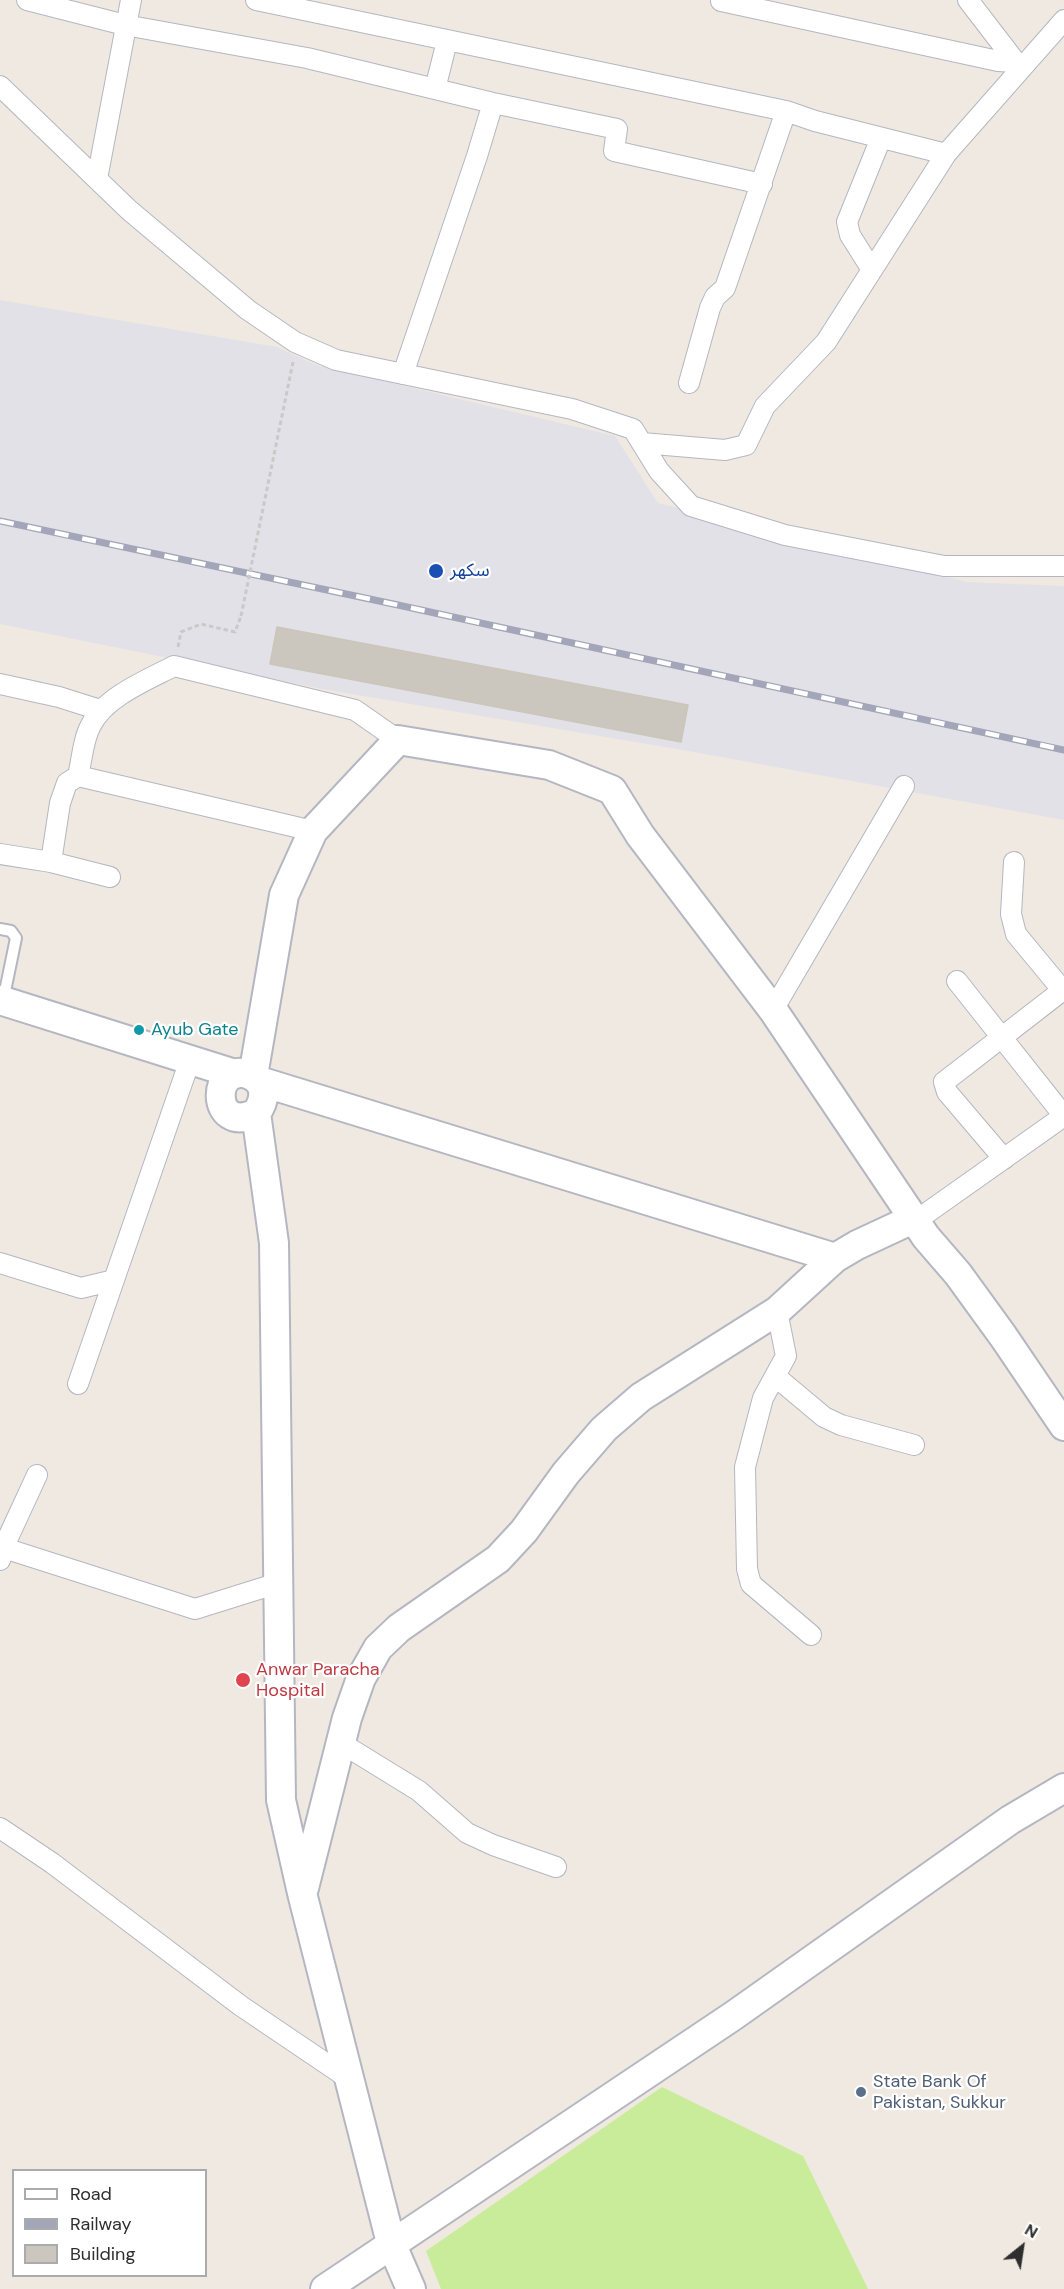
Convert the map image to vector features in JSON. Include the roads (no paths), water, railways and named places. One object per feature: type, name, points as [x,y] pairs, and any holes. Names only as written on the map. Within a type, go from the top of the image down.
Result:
[{"type":"street","points":[[27,0],[125,25],[306,58],[493,103],[617,129],[614,151],[762,184]]},
{"type":"street","points":[[96,179],[131,0]]},
{"type":"street","points":[[256,0],[786,111],[816,122],[946,154]]},
{"type":"street","points":[[968,0],[1019,66]]},
{"type":"street","points":[[721,1],[1019,66]]},
{"type":"street","points":[[642,443],[725,450],[746,445],[765,406],[826,342],[946,154],[1019,66],[1064,20]]},
{"type":"street","points":[[435,89],[447,41]]},
{"type":"street","points":[[0,86],[129,210],[248,310],[295,342],[336,360],[572,409],[633,429],[659,471],[691,506],[784,535],[944,566],[1064,566]]},
{"type":"street","points":[[403,374],[493,103]]},
{"type":"street","points":[[689,383],[710,308],[715,297],[725,288],[786,111]]},
{"type":"street","points":[[872,270],[850,236],[847,222],[881,138]]},
{"type":"street","points":[[51,862],[63,793],[67,783],[78,776],[89,727],[100,710],[174,666],[355,710],[398,740],[549,765],[612,790],[640,835],[773,1010],[926,1237],[958,1274],[1064,1426]]},
{"type":"street","points":[[0,684],[59,697],[100,710]]},
{"type":"street","points":[[249,1077],[284,895],[313,831],[398,740]]},
{"type":"street","points":[[78,776],[313,831]]},
{"type":"street","points":[[773,1010],[904,786]]},
{"type":"street","points":[[0,854],[51,862],[110,877]]},
{"type":"street","points":[[1004,1159],[947,1092],[944,1082],[1063,991],[1016,934],[1011,914],[1014,861]]},
{"type":"street","points":[[302,1893],[341,1743],[361,1678],[378,1648],[399,1628],[498,1559],[524,1531],[566,1473],[604,1429],[641,1397],[777,1311],[835,1258],[857,1245],[924,1215],[1064,1116],[957,981]]},
{"type":"street","points":[[1,1001],[835,1258]]},
{"type":"street","points":[[78,1384],[190,1060]]},
{"type":"street","points":[[256,1113],[239,1118],[224,1110],[219,1093],[227,1078],[249,1077],[263,1089],[264,1098],[256,1113],[274,1244],[281,1800],[302,1893],[391,2243],[411,2289]]},
{"type":"street","points":[[0,1263],[81,1288],[114,1280]]},
{"type":"street","points":[[777,1311],[786,1356],[763,1398],[745,1467],[747,1569],[751,1584],[811,1635]]},
{"type":"street","points":[[775,1376],[824,1417],[841,1425],[914,1445]]},
{"type":"street","points":[[37,1474],[2,1554],[195,1609],[278,1583]]},
{"type":"street","points":[[341,1743],[419,1791],[467,1833],[493,1845],[556,1867]]},
{"type":"street","points":[[325,2289],[733,2016],[1010,1820],[1064,1788]]},
{"type":"street","points":[[0,1828],[62,1870],[241,2006],[349,2079]]},
{"type":"lane","points":[[0,928],[11,932],[16,938],[1,1001]]},
{"type":"railway","points":[[0,521],[1064,750]]},
{"type":"place","name":"سكهر","points":[[436,571]]},
{"type":"place","name":"Ayub Gate","points":[[139,1030]]},
{"type":"place","name":"Anwar Paracha Hospital","points":[[243,1680]]},
{"type":"place","name":"State Bank Of Pakistan, Sukkur","points":[[861,2092]]}]
